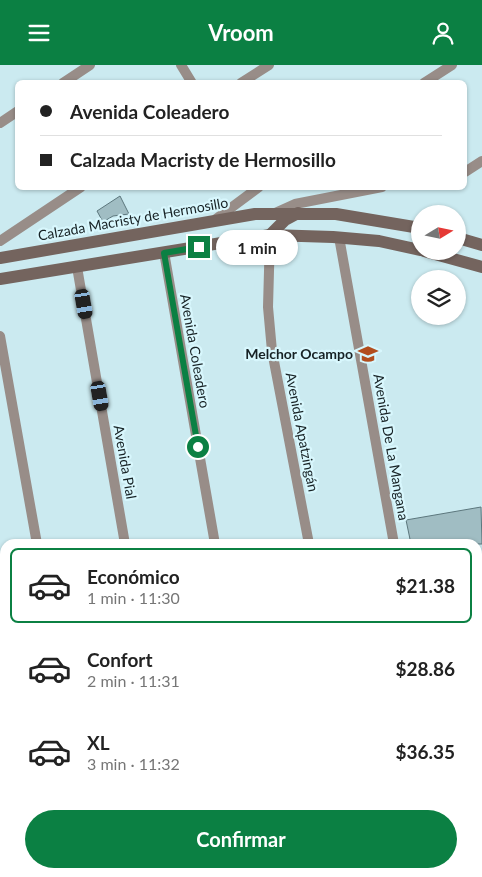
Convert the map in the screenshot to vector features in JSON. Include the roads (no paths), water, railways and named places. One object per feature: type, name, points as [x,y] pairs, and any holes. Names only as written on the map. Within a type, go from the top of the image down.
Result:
[{"type":"main road","name":"Calzada Macristy de Hermosillo","points":[[0,258],[216,219],[275,213],[367,218],[411,225]]},
{"type":"main road","points":[[270,235],[285,220],[298,213]]},
{"type":"main road","points":[[0,279],[270,235],[339,237],[379,241],[411,248]]},
{"type":"main road","points":[[466,240],[482,245]]},
{"type":"main road","points":[[457,260],[482,267]]},
{"type":"street","points":[[68,80],[90,65]]},
{"type":"street","points":[[181,65],[190,80]]},
{"type":"street","points":[[246,80],[269,65]]},
{"type":"street","points":[[429,80],[452,65]]},
{"type":"street","points":[[0,123],[15,113]]},
{"type":"street","points":[[467,171],[482,161]]},
{"type":"street","points":[[467,172],[482,169]]},
{"type":"street","points":[[0,241],[76,190]]},
{"type":"street","points":[[216,219],[256,190]]},
{"type":"street","points":[[275,213],[295,204],[367,190]]},
{"type":"street","name":"Avenida Apatzingán","points":[[270,235],[268,307],[272,351],[308,539]]},
{"type":"street","name":"Avenida De La Mangana","points":[[339,237],[393,539]]},
{"type":"street","name":"Avenida Coleadero","points":[[164,253],[214,539]]},
{"type":"street","name":"Avenida Pial","points":[[77,267],[124,539]]},
{"type":"street","points":[[0,336],[35,539]]},
{"type":"place","name":"Melchor Ocampo","points":[[368,354]]}]
